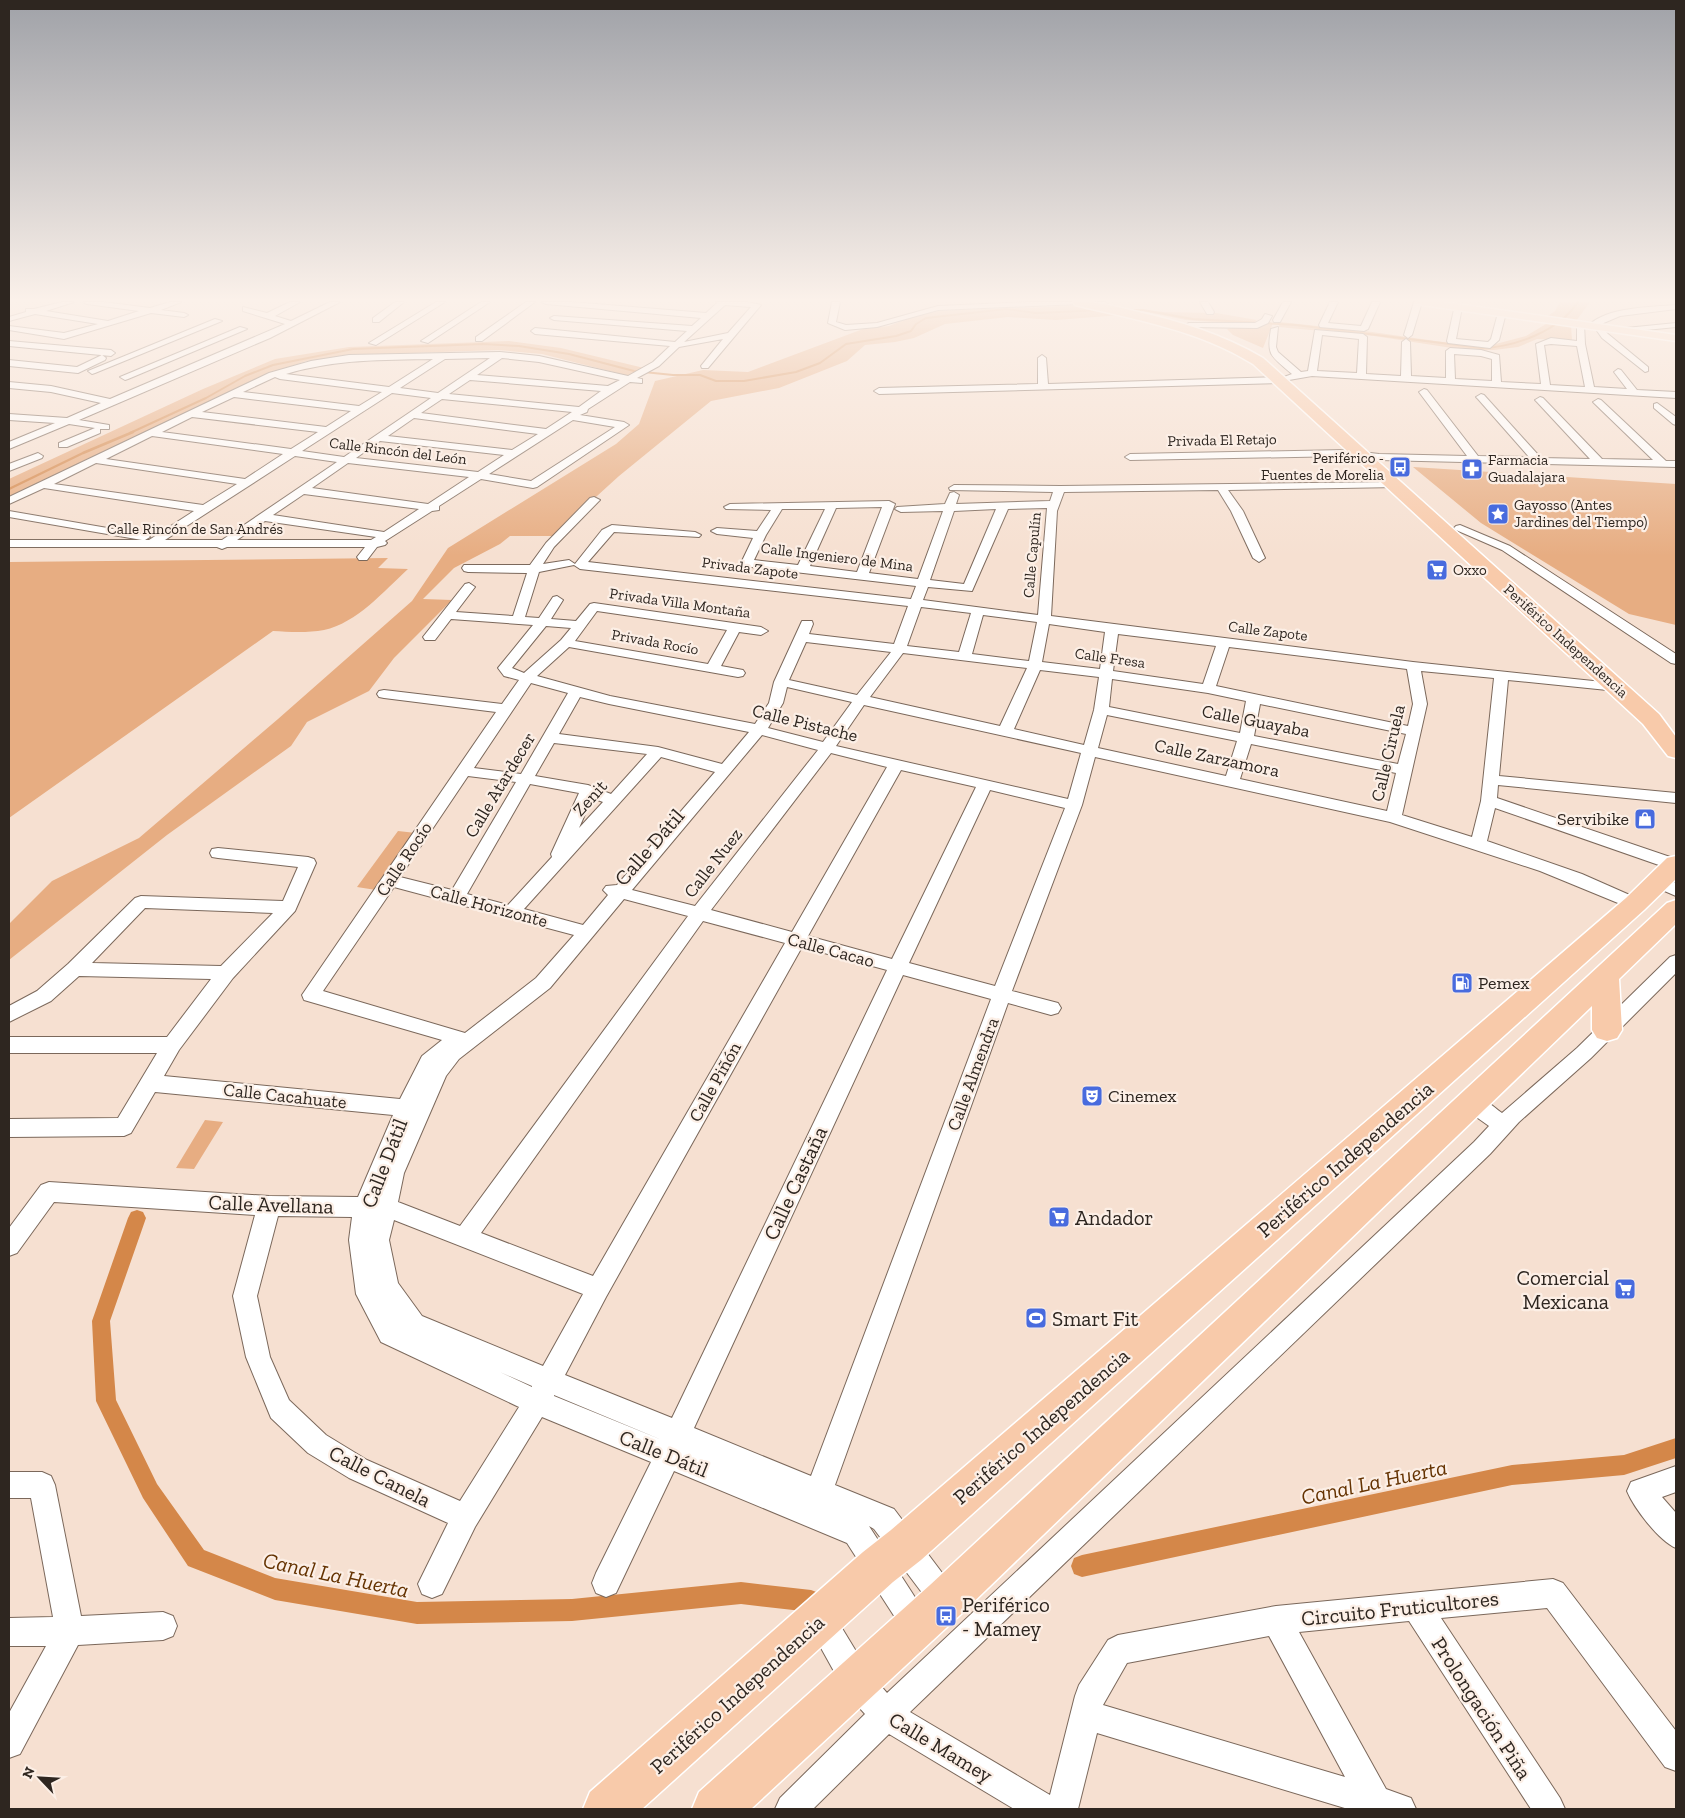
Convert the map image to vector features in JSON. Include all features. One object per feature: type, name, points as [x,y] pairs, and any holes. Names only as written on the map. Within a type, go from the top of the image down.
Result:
[{"type":"highway","name":"Periférico Independencia","points":[[1299,387],[1394,485],[1652,719],[1676,751]]},
{"type":"highway","name":"Periférico Independencia","points":[[1363,453],[1460,528],[1676,725]]},
{"type":"highway","name":"Periférico Independencia","points":[[607,1809],[821,1620],[878,1567],[906,1545],[1669,881]]},
{"type":"highway","points":[[716,1809],[945,1600],[1604,978],[1669,881]]},
{"type":"highway","points":[[1604,978],[1607,1030]]},
{"type":"street","points":[[28,387],[51,389],[113,403]]},
{"type":"street","points":[[9,446],[151,387]]},
{"type":"street","points":[[9,501],[247,387]]},
{"type":"street","points":[[363,387],[580,414]]},
{"type":"street","points":[[9,514],[153,542],[395,387]]},
{"type":"street","points":[[221,550],[262,517],[452,387]]},
{"type":"street","points":[[584,387],[610,389]]},
{"type":"street","points":[[478,479],[512,453],[580,414],[615,387]]},
{"type":"street","points":[[367,557],[381,540],[624,387]]},
{"type":"street","points":[[879,391],[1015,387]]},
{"type":"street","points":[[1558,387],[1676,395]]},
{"type":"street","points":[[1630,387],[1634,392]]},
{"type":"street","points":[[1424,392],[1472,456]]},
{"type":"street","points":[[231,394],[360,409]]},
{"type":"street","points":[[27,397],[86,397]]},
{"type":"street","points":[[1481,397],[1534,457]]},
{"type":"street","points":[[1540,400],[1597,459]]},
{"type":"street","points":[[1598,402],[1659,461],[1676,464]]},
{"type":"street","points":[[1657,406],[1676,422]]},
{"type":"street","points":[[191,414],[327,430]]},
{"type":"street","name":"Calle Rincón del León","points":[[151,433],[342,463],[534,485],[624,425],[580,414]]},
{"type":"street","points":[[411,415],[548,432]]},
{"type":"street","points":[[9,417],[64,423],[101,430],[63,445]]},
{"type":"street","points":[[9,422],[64,423]]},
{"type":"street","name":"Calle Rincón del León","points":[[140,438],[288,455]]},
{"type":"street","points":[[378,438],[512,453]]},
{"type":"street","points":[[9,452],[24,455]]},
{"type":"street","name":"Privada El Retajo","points":[[1130,457],[1363,453],[1659,461]]},
{"type":"street","points":[[9,468],[38,456]]},
{"type":"street","points":[[1659,461],[1676,459]]},
{"type":"street","points":[[93,460],[246,482]]},
{"type":"street","points":[[42,485],[204,509]]},
{"type":"street","points":[[901,509],[953,497],[1060,489],[1394,485]]},
{"type":"street","points":[[1220,486],[1237,511],[1258,558]]},
{"type":"street","name":"Calle Capulín","points":[[1005,732],[1035,665],[1044,618],[1051,511],[1060,489]]},
{"type":"street","points":[[302,490],[434,508]]},
{"type":"street","points":[[953,497],[1003,507],[1013,507],[1016,504],[1053,504]]},
{"type":"street","name":"Calle Nuez","points":[[466,1237],[699,914],[827,748],[861,699],[899,650],[917,604],[953,497]]},
{"type":"street","points":[[518,620],[534,569],[550,544],[594,500]]},
{"type":"street","points":[[730,507],[889,504],[861,577]]},
{"type":"street","points":[[716,531],[760,535],[778,506]]},
{"type":"street","points":[[802,570],[832,506]]},
{"type":"street","name":"Calle Ingeniero de Mina","points":[[760,535],[747,563],[968,588],[1003,507]]},
{"type":"street","points":[[262,517],[381,540]]},
{"type":"street","points":[[575,564],[612,528],[695,535]]},
{"type":"street","points":[[1460,528],[1506,548],[1676,660]]},
{"type":"street","name":"Calle Rincón de San Andrés","points":[[9,544],[153,542],[221,550],[381,540]]},
{"type":"street","name":"Privada Zapote","points":[[468,568],[534,569],[575,564],[917,604]]},
{"type":"street","points":[[430,637],[469,587]]},
{"type":"street","points":[[543,622],[557,600]]},
{"type":"street","name":"Calle Zapote","points":[[917,604],[1044,618],[1112,629],[1413,666],[1617,687]]},
{"type":"street","name":"Calle Rocío","points":[[458,1037],[311,995],[391,880],[505,709],[528,678],[566,643],[594,607]]},
{"type":"street","name":"Privada Villa Montaña","points":[[594,607],[761,631]]},
{"type":"street","points":[[964,657],[978,610]]},
{"type":"street","points":[[448,615],[579,625]]},
{"type":"street","name":"Calle Pistache","points":[[543,622],[505,668],[509,673],[576,692],[758,727],[827,748],[1074,805]]},
{"type":"street","name":"Calle Dátil","points":[[413,1109],[452,1054],[543,982],[582,931],[758,727],[776,703],[781,682],[807,624]]},
{"type":"street","points":[[712,669],[735,628]]},
{"type":"street","name":"Calle Almendra","points":[[811,1514],[1074,805],[1101,710],[1112,629]]},
{"type":"street","name":"Calle Fresa","points":[[800,637],[1107,674],[1208,689],[1412,731]]},
{"type":"street","points":[[1208,689],[1224,642]]},
{"type":"street","name":"Privada Rocío","points":[[566,643],[738,674]]},
{"type":"street","points":[[1661,650],[1676,651]]},
{"type":"street","name":"Calle Ciruela","points":[[1393,818],[1412,731],[1420,704],[1413,666]]},
{"type":"street","points":[[1478,843],[1489,801],[1501,676]]},
{"type":"street","name":"Calle Zarzamora","points":[[781,682],[1393,818],[1478,843],[1571,875],[1669,881]]},
{"type":"street","name":"Calle Atardecer","points":[[457,897],[576,692]]},
{"type":"street","points":[[384,694],[505,709]]},
{"type":"street","points":[[1232,781],[1246,738],[1254,699]]},
{"type":"street","name":"Calle Guayaba","points":[[1101,710],[1404,770]]},
{"type":"street","points":[[550,738],[613,744],[658,751],[721,769]]},
{"type":"street","name":"Zenit","points":[[512,912],[658,751]]},
{"type":"street","name":"Calle Piñón","points":[[543,1391],[598,1289],[896,764]]},
{"type":"street","points":[[463,772],[526,778],[588,790],[614,801]]},
{"type":"street","points":[[1491,780],[1676,798]]},
{"type":"street","name":"Calle Castaña","points":[[606,1583],[669,1454],[896,968],[985,784]]},
{"type":"street","name":"Zenit","points":[[551,871],[588,790]]},
{"type":"street","points":[[1489,801],[1669,881]]},
{"type":"street","points":[[9,1128],[124,1127],[172,1045],[226,973],[289,906],[308,863],[218,853]]},
{"type":"street","name":"Calle Horizonte","points":[[391,880],[582,931]]},
{"type":"street","name":"Calle Cacao","points":[[616,891],[795,941],[1051,1008]]},
{"type":"street","points":[[9,1015],[44,996],[75,969],[141,902],[289,906]]},
{"type":"street","name":"Calle Dátil","points":[[582,931],[542,972],[429,1062],[413,1109],[375,1207],[360,1240],[368,1294],[390,1334],[543,1391],[678,1433],[884,1519],[906,1545],[945,1600]]},
{"type":"street","points":[[791,1809],[886,1715],[1475,1154],[1504,1124],[1584,1053],[1676,962]]},
{"type":"street","points":[[75,969],[226,973]]},
{"type":"street","points":[[9,1045],[172,1045]]},
{"type":"street","name":"Calle Cacahuate","points":[[150,1083],[413,1109]]},
{"type":"street","points":[[1472,1103],[1504,1124]]},
{"type":"street","name":"Calle Avellana","points":[[9,1246],[49,1192],[269,1206],[375,1207],[466,1237],[598,1289]]},
{"type":"street","name":"Calle Canela","points":[[269,1206],[245,1296],[258,1357],[280,1409],[317,1444],[358,1469],[465,1517]]},
{"type":"street","points":[[432,1584],[465,1517],[543,1391]]},
{"type":"street","name":"Calle Dátil","points":[[543,1391],[669,1454],[857,1533],[917,1626]]},
{"type":"street","points":[[1676,1479],[1640,1491],[1676,1534]]},
{"type":"street","points":[[9,1485],[42,1485],[70,1631],[9,1743]]},
{"type":"street","name":"Circuito Fruticultores","points":[[1062,1809],[1076,1759],[1090,1696],[1118,1650],[1276,1620],[1553,1593],[1676,1756]]},
{"type":"street","name":"Prolongación Piña","points":[[1416,1606],[1549,1809]]},
{"type":"street","name":"Calle Mamey","points":[[821,1620],[857,1682],[886,1715],[1044,1809]]},
{"type":"street","points":[[1276,1620],[1388,1806]]},
{"type":"street","points":[[9,1632],[163,1626]]},
{"type":"street","points":[[1086,1715],[1388,1806]]},
{"type":"shaded area","points":[[208,387],[245,387],[9,498],[9,479]]},
{"type":"shaded area","points":[[653,387],[782,387],[711,401],[619,476],[553,536],[510,536],[500,544],[454,568],[423,599],[452,600],[394,658],[369,691],[307,722],[291,746],[167,835],[9,960],[9,924],[52,881],[139,838],[412,601],[448,548],[616,444],[639,424]]},
{"type":"shaded area","points":[[1413,467],[1676,484],[1676,625],[1629,614],[1481,523]]},
{"type":"shaded area","points":[[388,558],[378,568],[408,569],[380,596],[348,621],[324,630],[305,632],[273,631],[9,818],[9,562]]},
{"type":"shaded area","points":[[398,831],[416,833],[376,890],[357,887]]},
{"type":"shaded area","points":[[205,1120],[223,1122],[194,1169],[176,1168]]},
{"type":"waterway","points":[[130,433],[226,387]]},
{"type":"waterway","points":[[9,489],[83,453],[133,432]]},
{"type":"waterway","name":"Canal La Huerta","points":[[137,1218],[101,1321],[106,1401],[150,1491],[196,1558],[275,1589],[417,1613],[572,1610],[741,1593],[811,1601]]},
{"type":"waterway","name":"Canal La Huerta","points":[[1082,1566],[1512,1475],[1624,1465],[1676,1448]]},
{"type":"place","name":"Periférico - Fuentes de Morelia","points":[[1400,467]]},
{"type":"place","name":"Farmacia Guadalajara","points":[[1472,469]]},
{"type":"place","name":"Gayosso (Antes Jardines del Tiempo)","points":[[1498,514]]},
{"type":"place","name":"Oxxo","points":[[1437,570]]},
{"type":"place","name":"Servibike","points":[[1645,819]]},
{"type":"place","name":"Pemex","points":[[1462,983]]},
{"type":"place","name":"Cinemex","points":[[1092,1096]]},
{"type":"place","name":"Andador","points":[[1059,1217]]},
{"type":"place","name":"Comercial Mexicana","points":[[1625,1289]]},
{"type":"place","name":"Smart Fit","points":[[1036,1318]]},
{"type":"place","name":"Periférico - Mamey","points":[[946,1616]]}]
